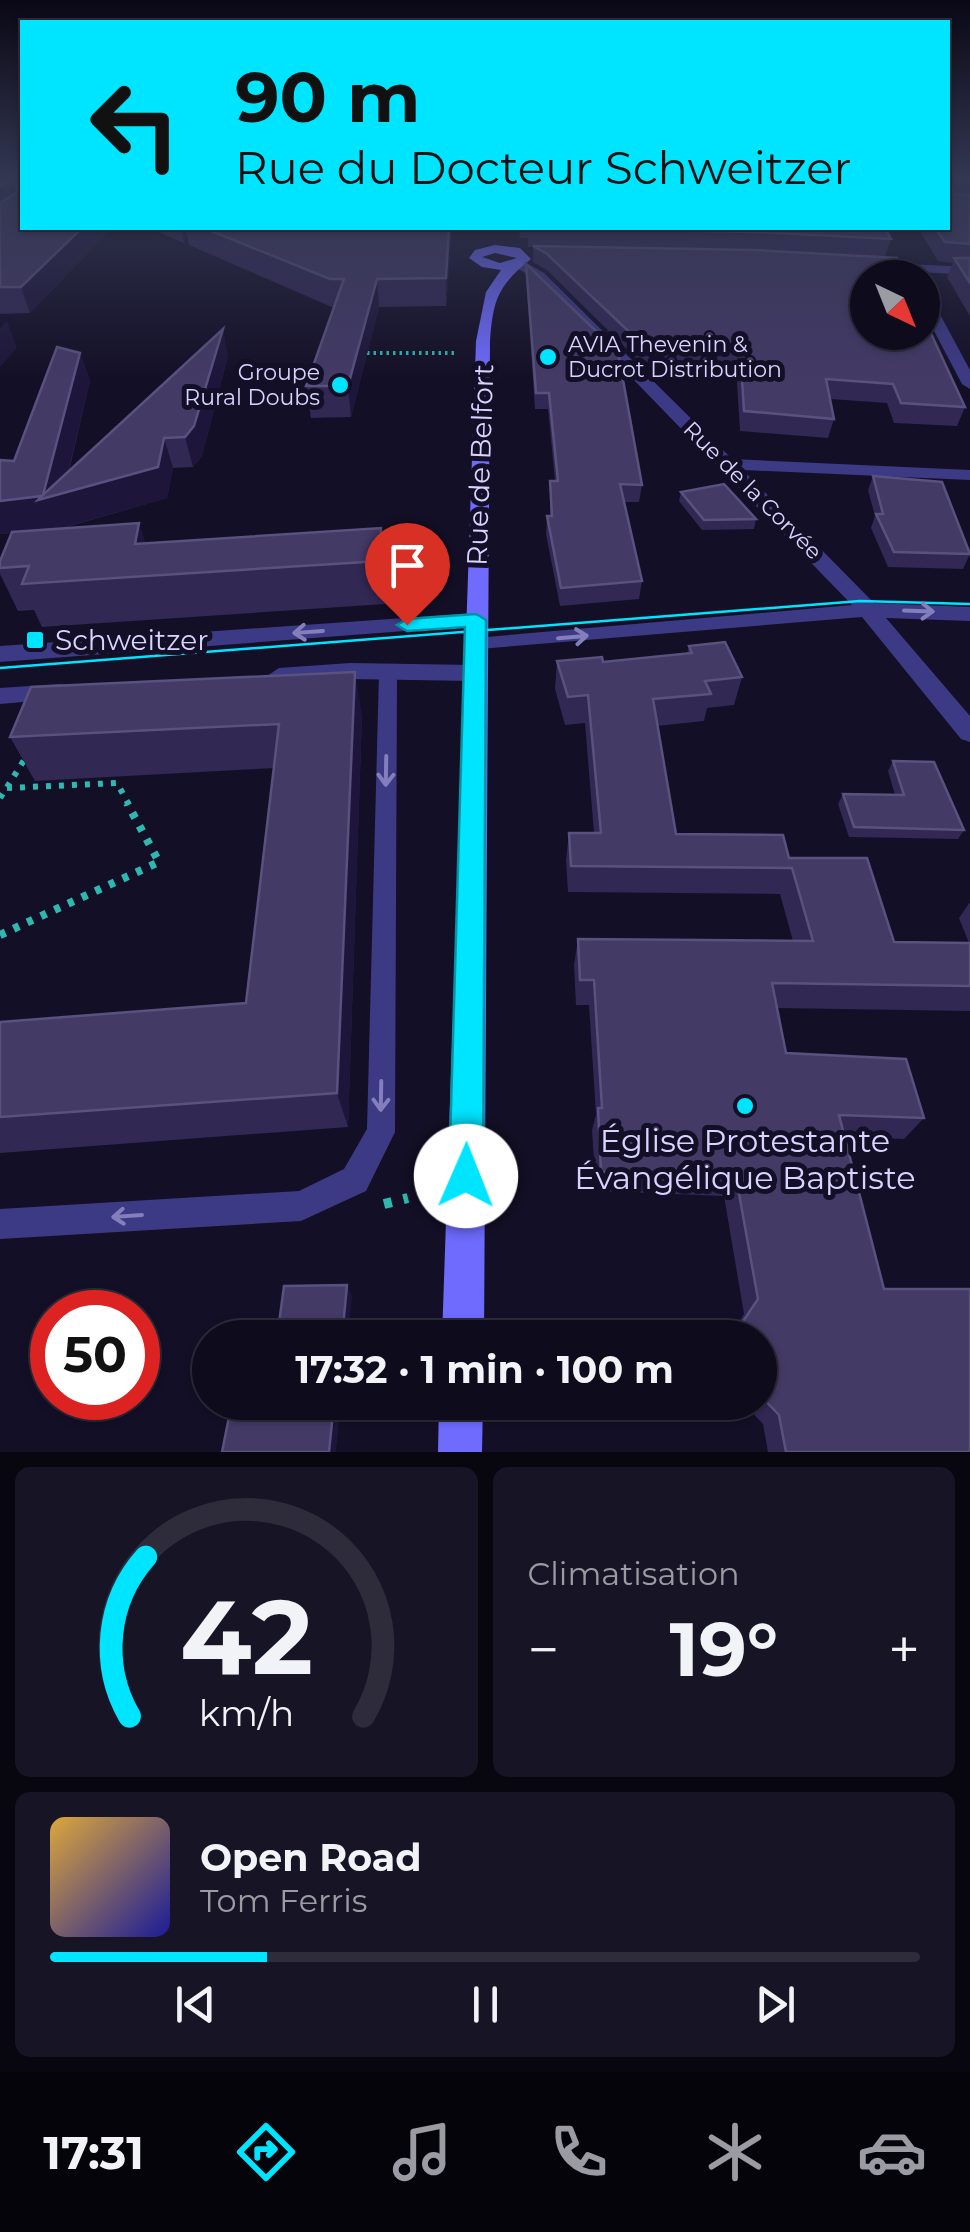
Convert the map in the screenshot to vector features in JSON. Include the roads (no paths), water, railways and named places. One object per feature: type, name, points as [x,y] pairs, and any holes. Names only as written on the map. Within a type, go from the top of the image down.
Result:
[{"type":"main road","points":[[505,245],[516,259]]},
{"type":"main road","name":"Rue de Belfort","points":[[463,1320],[475,659],[486,312],[483,252],[516,259]]},
{"type":"main road","name":"Rue de Belfort","points":[[486,312],[495,282],[516,259]]},
{"type":"main road","points":[[460,1452],[461,1420]]},
{"type":"street","points":[[516,259],[540,254]]},
{"type":"street","name":"Rue de la Corvée","points":[[516,259],[540,276],[728,464],[867,610],[970,733]]},
{"type":"street","points":[[940,271],[970,270]]},
{"type":"street","points":[[940,328],[970,384]]},
{"type":"street","points":[[728,464],[970,475]]},
{"type":"street","points":[[247,678],[350,671],[388,673],[867,610],[970,614]]},
{"type":"street","points":[[0,654],[476,620]]},
{"type":"street","points":[[0,696],[76,690]]},
{"type":"lane","points":[[0,1224],[301,1206],[356,1180],[381,1132],[388,673]]},
{"type":"tram line","points":[[0,668],[860,601],[970,604]]},
{"type":"place","name":"AVIA Thevenin & Ducrot Distribution","points":[[548,357]]},
{"type":"place","name":"Groupe Rural Doubs","points":[[340,385]]},
{"type":"place","name":"Schweitzer","points":[[35,640]]},
{"type":"place","name":"Église Protestante Évangélique Baptiste","points":[[745,1106]]}]
